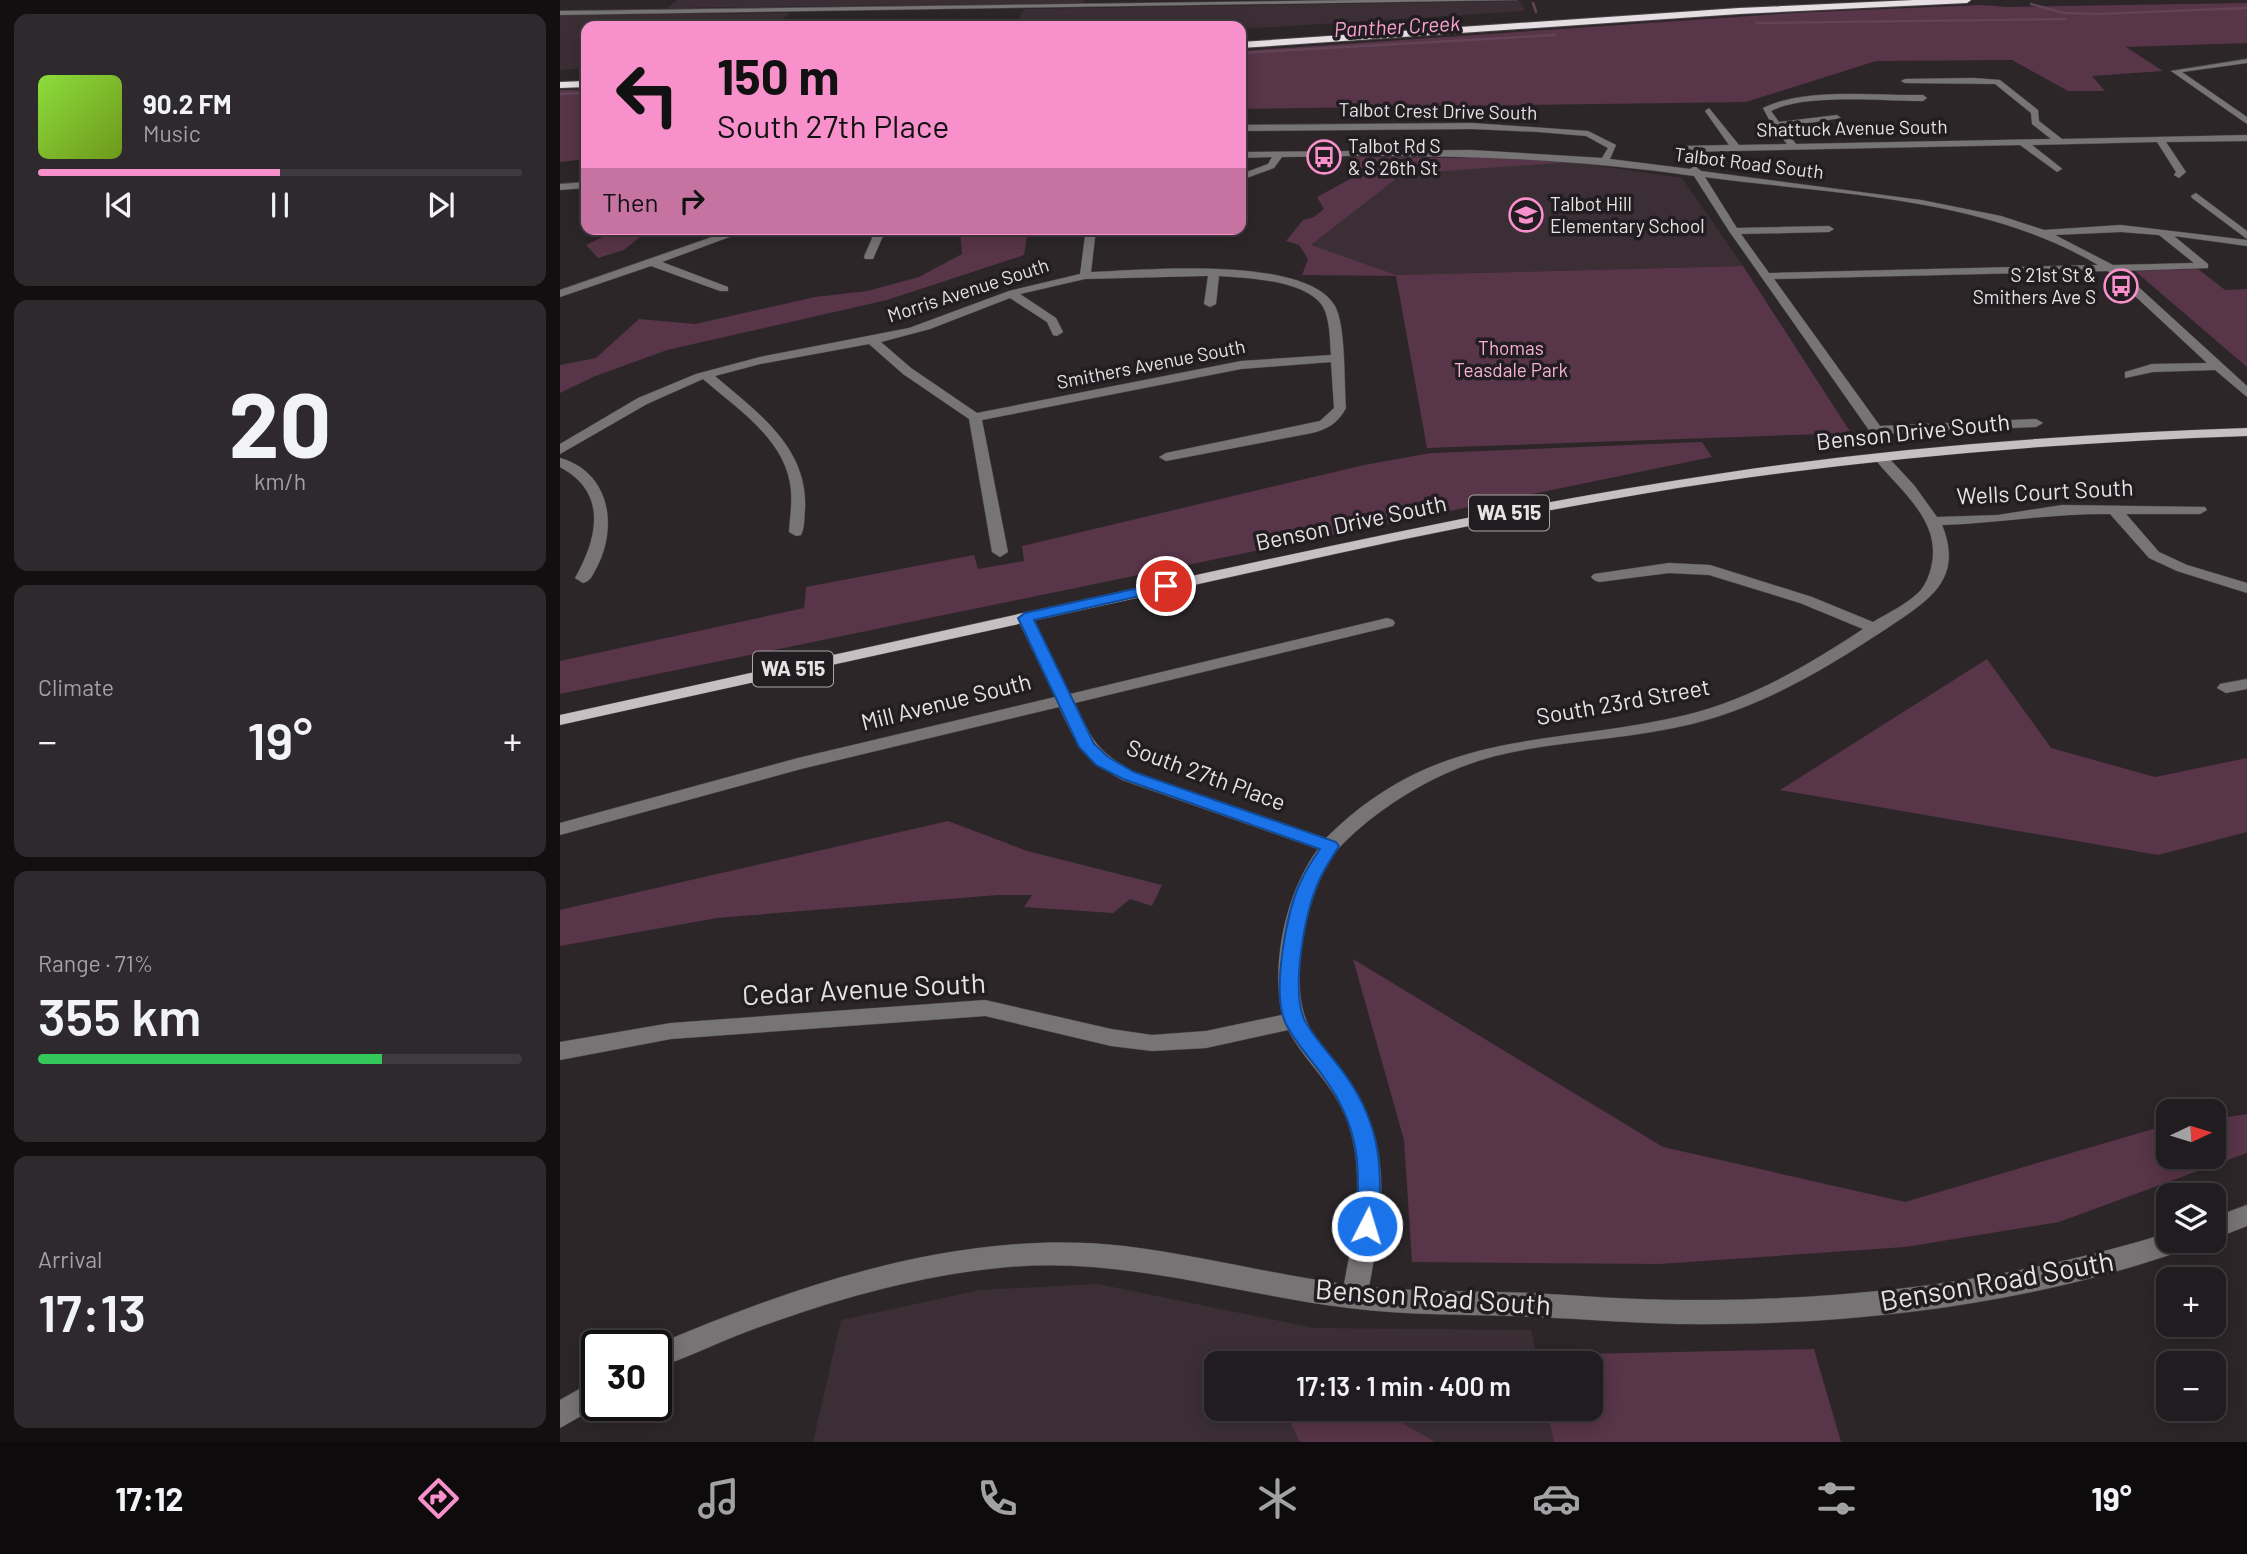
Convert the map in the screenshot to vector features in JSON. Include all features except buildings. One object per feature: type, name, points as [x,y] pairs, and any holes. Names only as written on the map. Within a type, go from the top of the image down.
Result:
[{"type":"highway","points":[[1246,38],[1805,0]]},
{"type":"highway","points":[[1246,45],[1892,0]]},
{"type":"highway","points":[[1739,11],[1967,0]]},
{"type":"highway","points":[[560,79],[581,78]]},
{"type":"highway","points":[[560,86],[581,85]]},
{"type":"main road","name":"Benson Drive South","points":[[560,720],[1417,530],[1563,503],[1726,477],[1881,458],[2085,438],[2247,432]]},
{"type":"street","points":[[560,13],[1099,3],[1514,0]]},
{"type":"street","points":[[2247,61],[2175,71],[2247,121]]},
{"type":"street","points":[[1794,147],[1766,110],[1769,106],[1791,100],[1923,98],[1905,81],[1974,79],[1997,82],[2035,112],[2035,122],[2059,141]]},
{"type":"street","points":[[1709,111],[1736,148]]},
{"type":"street","points":[[1776,125],[1837,118]]},
{"type":"street","name":"Talbot Crest Drive South","points":[[1246,128],[1472,126],[1573,132],[1600,138],[1613,147],[1604,162]]},
{"type":"street","name":"Shattuck Avenue South","points":[[1699,175],[1682,149],[2247,138]]},
{"type":"street","points":[[2159,139],[2181,172],[2179,175]]},
{"type":"street","points":[[2022,142],[2057,169]]},
{"type":"street","name":"Talbot Road South","points":[[1246,155],[1464,152],[1604,162],[1942,206],[2000,219],[2045,233],[2103,227],[2247,243]]},
{"type":"street","points":[[1246,175],[1271,166],[1279,154]]},
{"type":"street","points":[[1699,175],[1734,230],[1876,430],[2036,423]]},
{"type":"street","points":[[1709,190],[1710,186],[1721,182],[1738,180]]},
{"type":"street","points":[[560,187],[581,185]]},
{"type":"street","points":[[2196,196],[2247,236]]},
{"type":"street","points":[[1734,230],[1829,229]]},
{"type":"street","points":[[1767,276],[2204,266],[2162,232]]},
{"type":"street","points":[[2045,233],[2110,268],[2247,393]]},
{"type":"street","points":[[560,294],[730,235]]},
{"type":"street","points":[[869,257],[878,235]]},
{"type":"street","points":[[1085,276],[1090,235]]},
{"type":"street","points":[[651,262],[724,289]]},
{"type":"street","points":[[1210,304],[1214,274]]},
{"type":"street","name":"Morris Avenue South","points":[[560,450],[634,405],[671,387],[706,375],[738,366],[871,340],[954,317],[1012,294],[1085,276],[1256,275],[1301,284],[1322,298],[1332,313],[1335,358]]},
{"type":"street","points":[[1012,294],[1052,320],[1057,331]]},
{"type":"street","points":[[871,340],[907,371],[975,417],[1000,552]]},
{"type":"street","points":[[1166,457],[1325,425],[1336,416],[1339,408],[1335,358]]},
{"type":"street","name":"Smithers Avenue South","points":[[975,417],[1241,365],[1335,358]]},
{"type":"street","points":[[2129,374],[2152,368],[2219,366]]},
{"type":"street","points":[[706,375],[773,435],[784,450],[794,472],[798,490],[796,532]]},
{"type":"street","points":[[1881,458],[1935,521]]},
{"type":"street","points":[[560,462],[574,468],[598,499],[602,520],[600,543],[583,578]]},
{"type":"street","points":[[2114,509],[2154,555],[2182,568],[2247,588]]},
{"type":"street","name":"Wells Court South","points":[[1935,521],[1998,519],[2054,510],[2200,510]]},
{"type":"street","name":"South 23rd Street","points":[[1294,1020],[1289,975],[1295,932],[1309,882],[1330,846],[1383,797],[1451,762],[1497,750],[1681,720],[1737,705],[1787,682],[1925,595],[1938,577],[1942,558],[1935,521]]},
{"type":"street","points":[[1599,578],[1669,568],[1710,570],[1806,600],[1873,628]]},
{"type":"street","name":"South 27th Place","points":[[1025,618],[1087,747],[1111,766],[1128,776],[1330,846]]},
{"type":"street","name":"Mill Avenue South","points":[[560,829],[798,764],[1387,623]]},
{"type":"street","points":[[2226,688],[2247,684]]},
{"type":"street","name":"Cedar Avenue South","points":[[560,1051],[671,1031],[985,1008],[1014,1012],[1111,1037],[1150,1043],[1189,1043],[1294,1020]]},
{"type":"street","points":[[1294,1020],[1342,1087],[1356,1114],[1366,1146],[1371,1180],[1367,1226],[1354,1297]]},
{"type":"street","points":[[2226,1223],[2247,1215]]},
{"type":"street","name":"Benson Road South","points":[[672,1350],[732,1325],[848,1286],[963,1262],[1029,1256],[1120,1256],[1354,1297],[1679,1312],[1818,1308],[2000,1286],[2115,1262],[2156,1248]]},
{"type":"street","points":[[560,1415],[581,1402]]},
{"type":"shaded area","points":[[677,0],[1084,0],[1083,3],[667,8]]},
{"type":"shaded area","points":[[1520,1],[1525,11],[1246,29],[1246,21],[1018,21],[1024,9]]},
{"type":"shaded area","points":[[789,13],[781,21],[581,21],[581,68],[560,70],[560,15]]},
{"type":"shaded area","name":"Talbot Hill Elementary School","points":[[1573,162],[1682,178],[1743,266],[1396,275],[1302,250],[1395,173]]},
{"type":"shaded area","points":[[1098,1284],[1314,1328],[1531,1330],[1535,1351],[1204,1351],[1204,1421],[1550,1421],[1554,1442],[813,1442],[841,1320],[980,1290]]},
{"type":"green space","points":[[2247,3],[2247,43],[2126,47],[2163,71],[2092,76],[2105,91],[2068,91],[2012,60],[1876,61],[1746,102],[1246,109],[1246,51],[1793,13],[1981,5],[2008,7]]},
{"type":"green space","points":[[560,90],[581,90],[581,160],[560,162]]},
{"type":"green space","name":"Thomas Teasdale Park","points":[[1351,157],[1503,158],[1573,162],[1402,174],[1311,245],[1396,275],[1743,266],[1851,433],[1427,448],[1396,276],[1302,275],[1308,259],[1299,245],[1286,241],[1303,220],[1314,217],[1324,209],[1317,197],[1352,178]]},
{"type":"green space","points":[[607,235],[643,235],[624,250],[598,258],[586,245]]},
{"type":"green space","points":[[960,235],[1027,235],[1024,255],[887,300],[667,350],[593,377],[560,393],[560,365],[596,358],[639,319],[695,324],[815,297],[867,291],[919,277],[962,254]]},
{"type":"green space","points":[[2198,269],[2225,290],[2247,289],[2247,367],[2135,271]]},
{"type":"green space","points":[[1702,442],[1712,457],[560,694],[560,661],[804,608],[806,587],[974,555],[978,569],[1024,561],[1022,546],[1364,465],[1431,453]]},
{"type":"green space","points":[[1987,659],[2051,748],[2155,777],[2247,758],[2247,832],[2158,855],[1780,790]]},
{"type":"green space","points":[[948,821],[1027,851],[1162,885],[1152,906],[1130,899],[1113,913],[1024,907],[1032,895],[998,895],[717,918],[560,946],[560,910]]},
{"type":"green space","points":[[1353,959],[1663,1147],[1905,1202],[2156,1129],[2156,1169],[2203,1169],[2165,1183],[2156,1183],[2156,1186],[2059,1222],[1905,1247],[1659,1264],[1412,1262],[1404,1140]]},
{"type":"green space","points":[[2247,1114],[2247,1153],[2226,1161],[2226,1117]]},
{"type":"green space","points":[[1814,1349],[1841,1442],[1554,1442],[1550,1421],[1603,1421],[1603,1354]]},
{"type":"green space","points":[[1293,1421],[1399,1421],[1435,1442],[1300,1442],[1291,1424]]},
{"type":"waterway","name":"Panther Creek","points":[[1533,3],[1536,12]]},
{"type":"waterway","points":[[2031,4],[2064,13],[2098,14],[2247,8]]},
{"type":"waterway","points":[[1756,23],[2065,19]]},
{"type":"waterway","name":"Panther Creek","points":[[1246,53],[1555,35]]},
{"type":"waterway","name":"Panther Creek","points":[[560,94],[581,93]]},
{"type":"place","name":"Talbot Rd S & S 26th St","points":[[1324,157]]},
{"type":"place","name":"Talbot Hill Elementary School","points":[[1526,215]]},
{"type":"place","name":"S 21st St & Smithers Ave S","points":[[2121,286]]},
{"type":"route","points":[[1166,586],[1025,618],[1087,747],[1102,761],[1128,776],[1330,846],[1309,882],[1292,945],[1289,975],[1294,1020],[1342,1087],[1356,1114],[1366,1146],[1371,1180],[1367,1226]]}]
